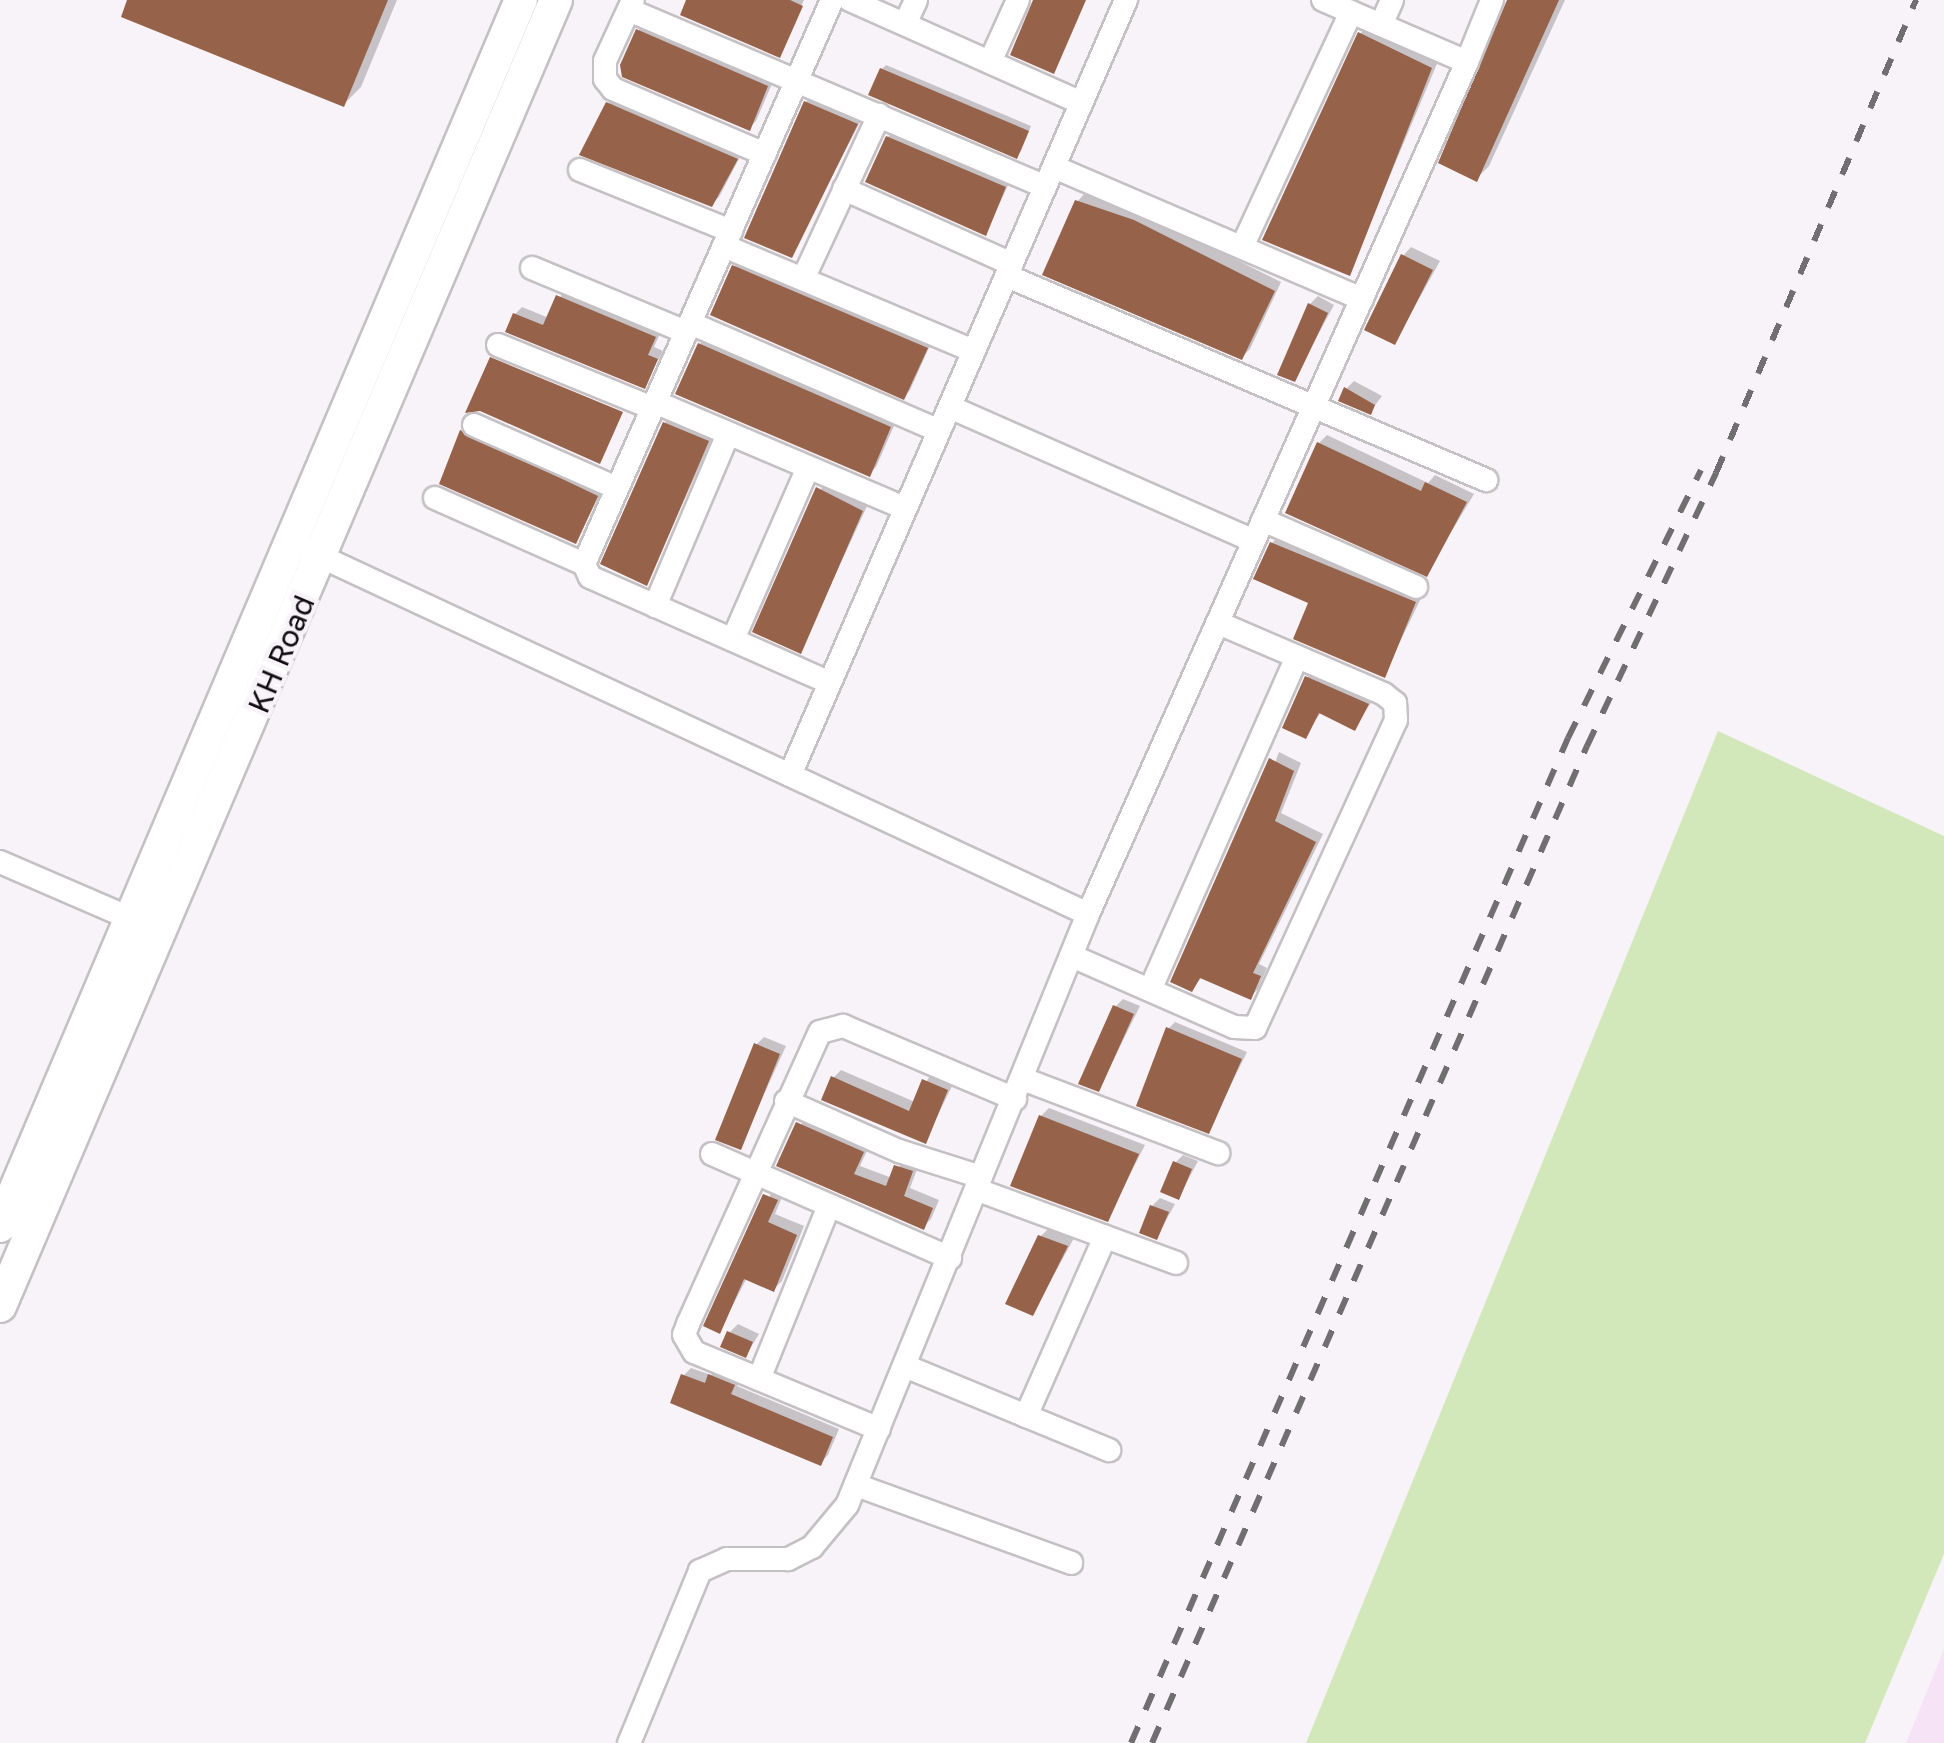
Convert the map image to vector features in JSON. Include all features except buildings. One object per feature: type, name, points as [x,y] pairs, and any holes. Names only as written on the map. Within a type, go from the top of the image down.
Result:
[{"type":"main road","name":"KH Road","points":[[0,1306],[291,542],[521,0]]},
{"type":"main road","name":"KH Road","points":[[0,1226],[323,557],[556,0]]},
{"type":"street","points":[[905,24],[916,0]]},
{"type":"street","points":[[990,62],[1018,0]]},
{"type":"street","points":[[790,775],[1126,0]]},
{"type":"street","points":[[1323,0],[1467,62]]},
{"type":"street","points":[[1381,25],[1392,0]]},
{"type":"street","points":[[629,1743],[700,1572],[727,1559],[788,1559],[812,1547],[833,1528],[856,1485],[1074,957],[1088,914],[1492,0]]},
{"type":"street","points":[[584,564],[835,1],[905,24],[1081,103]]},
{"type":"street","points":[[765,154],[614,89],[604,78],[605,62],[631,5],[878,115],[1242,247],[1362,299]]},
{"type":"street","points":[[1242,247],[1350,12]]},
{"type":"street","points":[[803,279],[878,115]]},
{"type":"street","points":[[580,170],[727,238],[803,279],[974,351]]},
{"type":"street","points":[[844,189],[1009,270],[1486,480]]},
{"type":"street","points":[[532,268],[939,431]]},
{"type":"street","points":[[498,345],[906,508]]},
{"type":"street","points":[[950,407],[1259,531],[1416,587]]},
{"type":"street","points":[[474,425],[617,488]]},
{"type":"street","points":[[655,606],[728,434]]},
{"type":"street","points":[[734,637],[808,470]]},
{"type":"street","points":[[435,498],[584,564],[590,577],[734,637],[830,683]]},
{"type":"street","points":[[291,542],[1088,914]]},
{"type":"street","points":[[1074,957],[1234,1027],[1255,1028],[1396,720],[1394,703],[1218,623]]},
{"type":"street","points":[[1150,990],[1297,658]]},
{"type":"street","points":[[0,862],[146,925]]},
{"type":"street","points":[[879,1428],[694,1352],[684,1336],[813,1038],[843,1026],[1019,1089],[1218,1153]]},
{"type":"street","points":[[786,1101],[1105,1237],[1176,1263]]},
{"type":"street","points":[[712,1154],[950,1258]]},
{"type":"street","points":[[759,1379],[829,1206]]},
{"type":"street","points":[[1026,1416],[1105,1237]]},
{"type":"street","points":[[905,1366],[1109,1450]]},
{"type":"street","points":[[856,1485],[1071,1563]]},
{"type":"shaded area","points":[[1944,1649],[1944,1743],[1906,1743]]},
{"type":"green space","points":[[1718,731],[1944,836],[1944,1554],[1865,1743],[1306,1743]]},
{"type":"railway","points":[[1152,1743],[1587,746],[1716,473],[1916,0]]},
{"type":"railway","points":[[1131,1743],[1568,738],[1701,470]]}]
